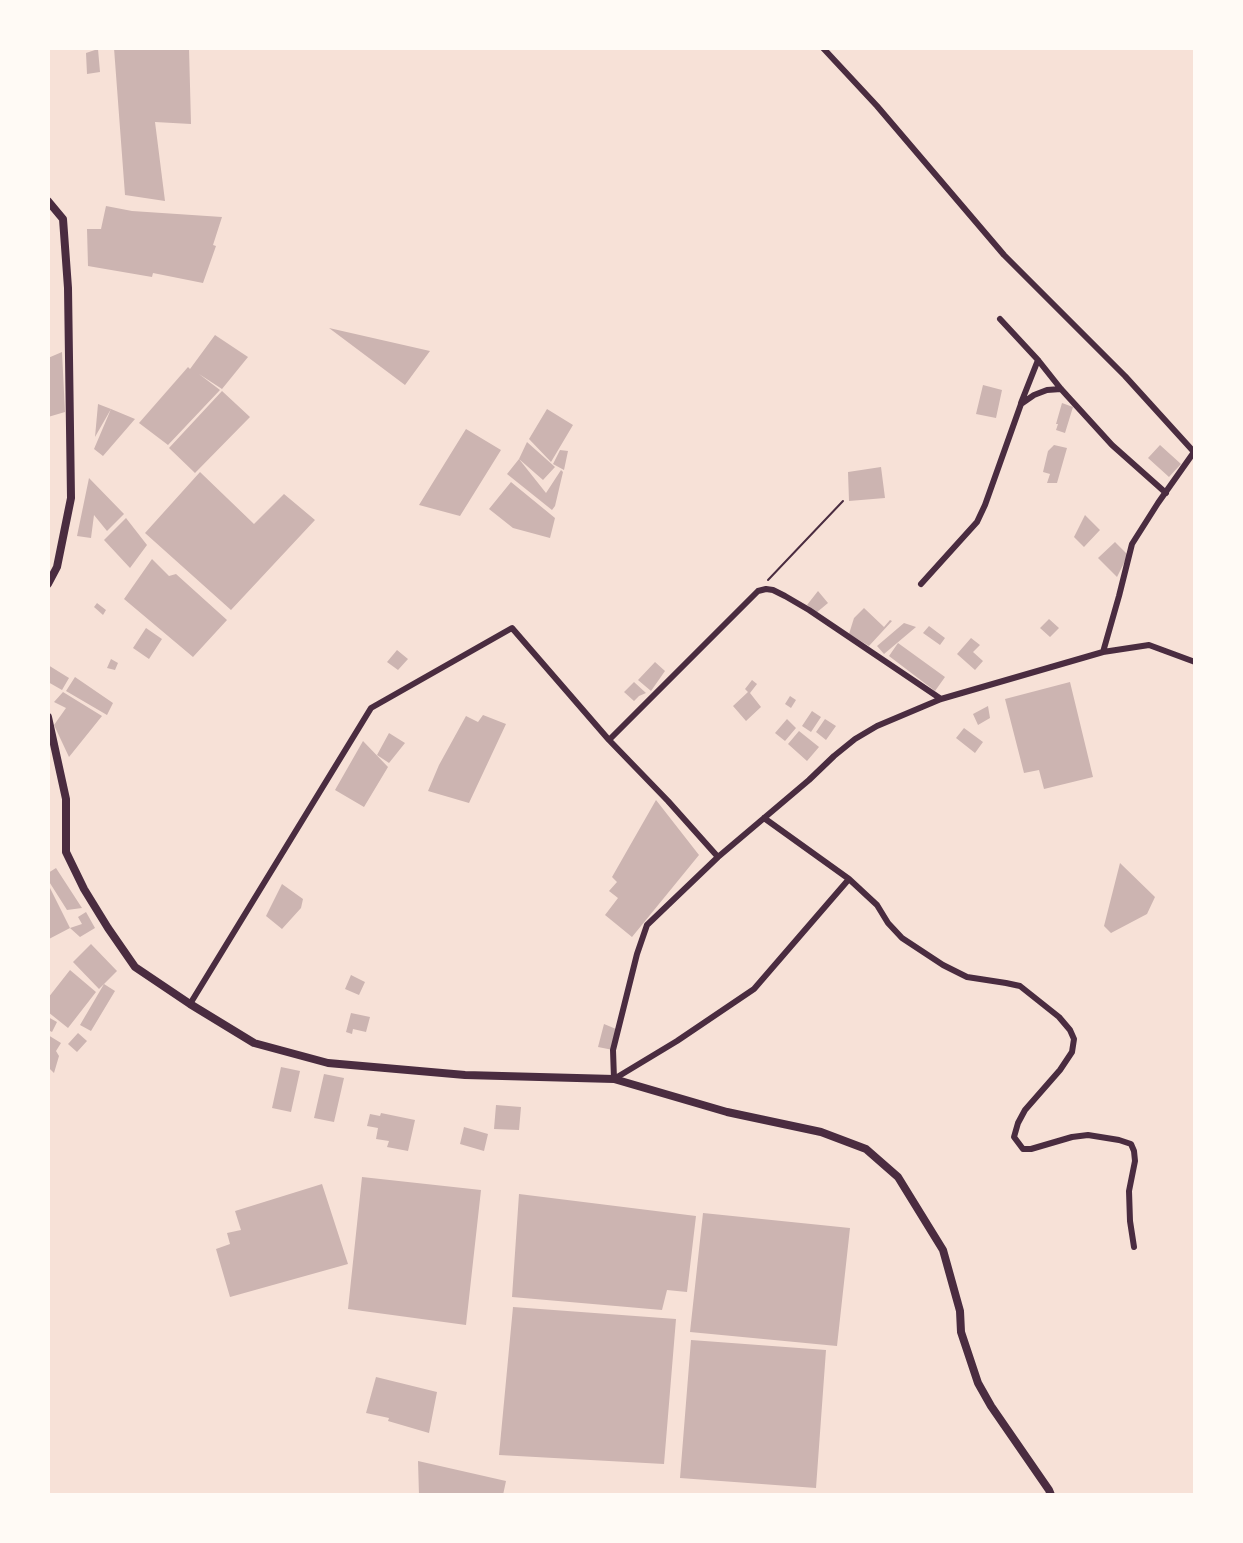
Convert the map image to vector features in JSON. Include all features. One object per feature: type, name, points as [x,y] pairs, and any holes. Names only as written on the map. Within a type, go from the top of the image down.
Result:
[{"type":"street","points":[[823,48],[877,106],[1004,255],[1125,376],[1194,452],[1132,544],[1103,651]]},
{"type":"street","points":[[48,201],[63,219],[68,288],[71,498],[57,567],[48,584]]},
{"type":"street","points":[[1000,319],[1112,445],[1166,493]]},
{"type":"street","points":[[921,584],[977,522],[1038,360]]},
{"type":"street","points":[[1021,404],[1047,390],[1061,389]]},
{"type":"street","points":[[609,740],[758,591],[766,589],[785,596],[941,699]]},
{"type":"street","points":[[190,1004],[371,708],[512,628],[609,740],[718,857]]},
{"type":"street","points":[[614,1079],[613,1050],[637,954],[647,925],[718,857],[855,739],[877,726],[941,699],[1103,651],[1149,645],[1195,662]]},
{"type":"street","points":[[48,717],[66,799],[66,852],[84,889],[108,928],[135,967],[254,1043],[328,1064],[465,1075],[614,1079],[727,1112],[821,1132],[866,1149],[898,1177],[943,1250],[960,1311],[961,1332],[978,1383],[1051,1495]]},
{"type":"street","points":[[764,818],[849,879],[877,905],[888,923],[902,938],[943,965],[967,976],[1020,987],[1059,1017],[1074,1039],[1072,1052],[1060,1070],[1025,1110],[1014,1137],[1023,1149],[1088,1135],[1131,1144],[1135,1161],[1129,1191],[1134,1247]]},
{"type":"street","points":[[614,1079],[677,1041],[754,989],[849,879]]},
{"type":"path","points":[[758,591],[843,501]]},
{"type":"building","points":[[114,48],[189,48],[191,124],[155,122],[165,201],[125,195]]},
{"type":"building","points":[[98,49],[100,72],[87,74],[86,53]]},
{"type":"building","points":[[106,206],[132,211],[222,217],[213,245],[216,246],[203,283],[153,273],[152,277],[88,266],[87,229],[101,229]]},
{"type":"building","points":[[329,328],[430,351],[405,385]]},
{"type":"building","points":[[215,335],[248,357],[222,389],[199,374],[220,390],[168,445],[139,423],[188,367],[190,369]]},
{"type":"building","points":[[62,352],[65,412],[48,417],[48,358]]},
{"type":"building","points":[[983,385],[1002,390],[996,418],[976,414]]},
{"type":"building","points":[[222,391],[250,417],[195,473],[169,448]]},
{"type":"building","points":[[1062,403],[1073,407],[1065,433],[1056,430]]},
{"type":"building","points":[[98,404],[111,409],[95,437]]},
{"type":"building","points":[[111,409],[135,419],[103,456],[94,449]]},
{"type":"building","points":[[547,409],[573,425],[551,462],[529,439]]},
{"type":"building","points":[[466,429],[501,450],[460,516],[419,505]]},
{"type":"building","points":[[527,442],[555,467],[543,480],[519,459]]},
{"type":"building","points":[[1054,445],[1067,448],[1057,483],[1047,483],[1050,474],[1043,472],[1048,451]]},
{"type":"building","points":[[1160,445],[1181,464],[1169,477],[1148,458]]},
{"type":"building","points":[[560,450],[568,451],[564,470],[553,464]]},
{"type":"building","points":[[519,459],[546,493],[561,470],[563,472],[552,510],[507,474]]},
{"type":"building","points":[[881,467],[885,498],[849,501],[848,472]]},
{"type":"building","points":[[200,472],[254,524],[284,494],[315,520],[231,610],[145,533]]},
{"type":"building","points":[[89,478],[124,514],[107,531],[94,515],[91,538],[77,536]]},
{"type":"building","points":[[511,482],[555,518],[550,538],[513,528],[489,509]]},
{"type":"building","points":[[1085,515],[1100,530],[1084,547],[1074,537]]},
{"type":"building","points":[[126,518],[147,545],[130,568],[104,540]]},
{"type":"building","points":[[1115,542],[1128,555],[1117,577],[1098,558]]},
{"type":"building","points":[[152,559],[169,576],[176,574],[227,620],[193,657],[124,599]]},
{"type":"building","points":[[818,591],[828,603],[816,613],[807,605]]},
{"type":"building","points":[[97,603],[106,610],[103,615],[94,607]]},
{"type":"building","points":[[864,608],[884,627],[890,620],[892,621],[869,646],[849,634],[854,618]]},
{"type":"building","points":[[1049,619],[1059,628],[1050,637],[1040,628]]},
{"type":"building","points":[[904,623],[916,627],[884,654],[877,646]]},
{"type":"building","points":[[929,626],[945,638],[940,645],[923,633]]},
{"type":"building","points":[[146,628],[162,639],[149,659],[133,648]]},
{"type":"building","points":[[971,638],[980,645],[973,652],[983,661],[975,670],[957,654]]},
{"type":"building","points":[[898,643],[945,677],[935,691],[889,656]]},
{"type":"building","points":[[397,650],[408,659],[398,670],[387,662]]},
{"type":"building","points":[[111,659],[118,663],[115,670],[107,668]]},
{"type":"building","points":[[655,662],[665,671],[651,691],[638,680]]},
{"type":"building","points":[[48,665],[69,678],[62,690],[48,682]]},
{"type":"building","points":[[75,677],[113,703],[107,715],[66,691]]},
{"type":"building","points":[[752,680],[757,684],[750,693],[761,707],[746,721],[733,706],[748,692],[745,689]]},
{"type":"building","points":[[634,682],[646,693],[634,701],[624,692]]},
{"type":"building","points":[[1070,682],[1093,777],[1044,789],[1039,770],[1024,773],[1005,699]]},
{"type":"building","points":[[63,692],[102,716],[69,757],[54,725],[66,708],[54,702]]},
{"type":"building","points":[[790,696],[796,700],[791,708],[785,704]]},
{"type":"building","points":[[988,706],[990,718],[978,725],[973,714]]},
{"type":"building","points":[[812,711],[821,717],[811,732],[802,726]]},
{"type":"building","points":[[483,715],[506,724],[469,803],[428,791],[439,765],[466,716],[478,722]]},
{"type":"building","points":[[787,719],[796,728],[785,741],[775,733]]},
{"type":"building","points":[[825,719],[836,726],[826,740],[816,732]]},
{"type":"building","points":[[964,728],[983,742],[975,753],[956,738]]},
{"type":"building","points":[[799,731],[819,747],[807,761],[788,744]]},
{"type":"building","points":[[389,733],[405,743],[389,763],[377,755]]},
{"type":"building","points":[[363,741],[388,767],[364,807],[335,790]]},
{"type":"building","points":[[656,800],[699,855],[632,937],[605,915],[618,898],[609,891],[617,882],[612,877]]},
{"type":"building","points":[[1120,863],[1155,897],[1147,914],[1111,933],[1104,926]]},
{"type":"building","points":[[56,868],[82,908],[67,910],[48,880],[48,873]]},
{"type":"building","points":[[48,884],[70,928],[49,939],[48,936]]},
{"type":"building","points":[[282,884],[303,899],[301,908],[282,929],[266,916]]},
{"type":"building","points":[[86,912],[95,928],[80,937],[70,928],[82,924],[78,917]]},
{"type":"building","points":[[91,944],[117,971],[99,989],[73,962]]},
{"type":"building","points":[[70,970],[96,992],[68,1028],[48,1012],[48,998]]},
{"type":"building","points":[[351,975],[365,982],[359,995],[345,989]]},
{"type":"building","points":[[104,984],[115,991],[91,1031],[80,1025]]},
{"type":"building","points":[[351,1013],[370,1017],[366,1032],[353,1029],[352,1034],[346,1032]]},
{"type":"building","points":[[48,1017],[57,1022],[52,1032],[48,1030]]},
{"type":"building","points":[[604,1024],[616,1029],[613,1050],[598,1047]]},
{"type":"building","points":[[78,1033],[87,1041],[77,1052],[68,1044]]},
{"type":"building","points":[[48,1035],[61,1043],[56,1051],[59,1056],[54,1073],[48,1067]]},
{"type":"building","points":[[281,1067],[300,1071],[291,1112],[272,1108]]},
{"type":"building","points":[[324,1074],[344,1078],[334,1122],[314,1118]]},
{"type":"building","points":[[496,1105],[521,1107],[519,1130],[494,1129]]},
{"type":"building","points":[[381,1113],[415,1120],[408,1151],[387,1147],[389,1141],[376,1139],[378,1128],[367,1126],[370,1114],[380,1116]]},
{"type":"building","points":[[464,1127],[488,1134],[484,1151],[460,1144]]},
{"type":"building","points":[[362,1177],[481,1190],[466,1325],[348,1309]]},
{"type":"building","points":[[322,1184],[348,1264],[230,1297],[216,1249],[230,1244],[227,1233],[241,1230],[235,1211]]},
{"type":"building","points":[[519,1194],[696,1216],[687,1292],[667,1290],[662,1310],[512,1297]]},
{"type":"building","points":[[703,1213],[850,1228],[837,1346],[690,1332]]},
{"type":"building","points":[[513,1307],[676,1319],[664,1464],[499,1455]]},
{"type":"building","points":[[691,1340],[826,1350],[816,1488],[680,1478]]},
{"type":"building","points":[[376,1377],[437,1392],[429,1433],[388,1421],[389,1418],[366,1413]]},
{"type":"building","points":[[418,1461],[506,1481],[503,1495],[419,1495]]}]
